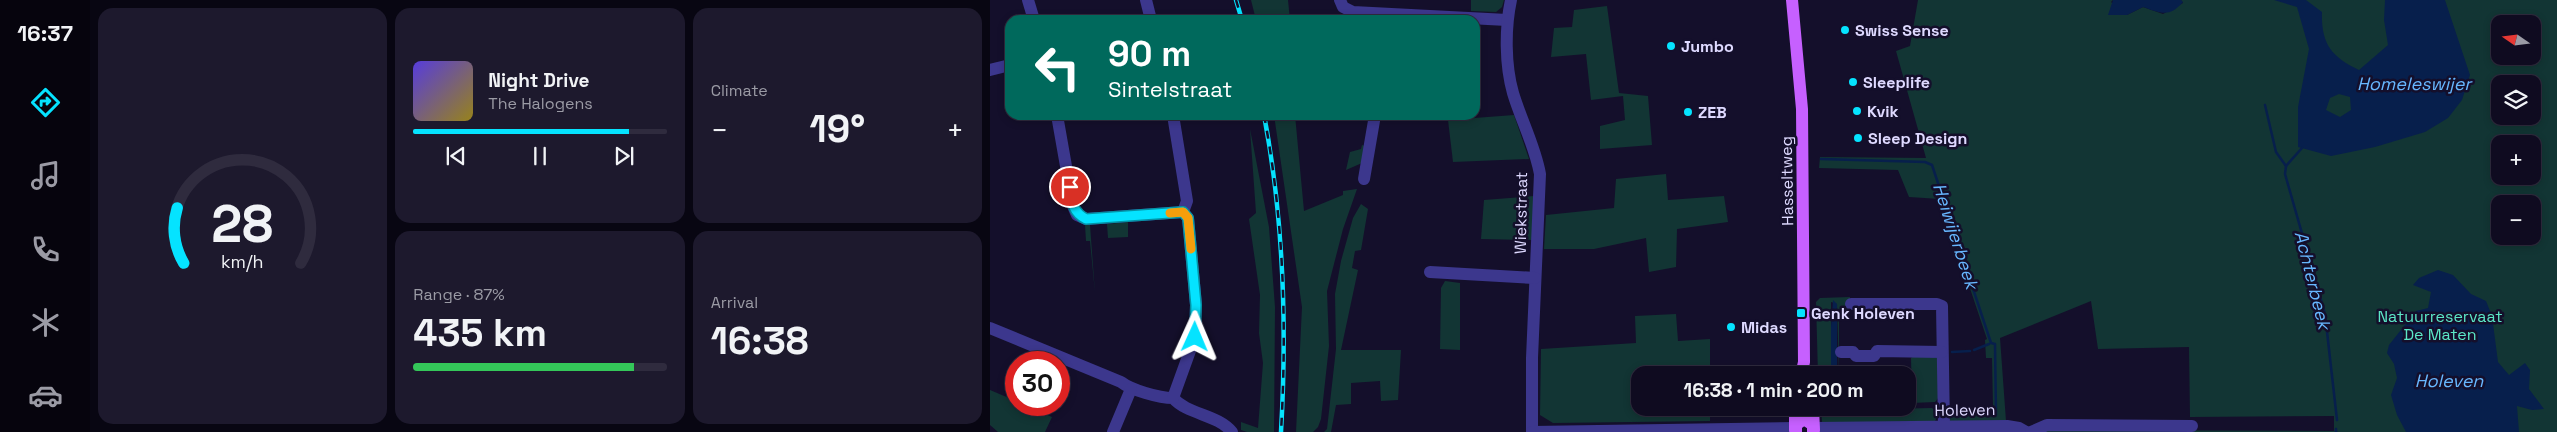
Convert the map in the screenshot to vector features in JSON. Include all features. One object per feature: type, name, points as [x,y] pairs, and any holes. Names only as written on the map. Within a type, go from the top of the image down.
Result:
[{"type":"main road","name":"Hasseltweg","points":[[1792,0],[1802,109],[1805,366]]},
{"type":"main road","name":"Hasseltweg","points":[[1803,366],[1804,362]]},
{"type":"main road","points":[[1795,416],[1795,431]]},
{"type":"main road","points":[[1814,416],[1814,431]]},
{"type":"main road","points":[[1795,431],[1798,422],[1804,420],[1811,422],[1814,431]]},
{"type":"street","points":[[1028,0],[1032,15]]},
{"type":"street","points":[[1146,0],[1150,15]]},
{"type":"street","points":[[1340,0],[1343,7],[1353,12],[1371,15]]},
{"type":"street","name":"Wiekstraat","points":[[1511,0],[1507,20],[1509,73],[1513,92],[1537,159],[1540,174],[1534,278],[1532,432]]},
{"type":"street","points":[[1480,20],[1507,20]]},
{"type":"street","points":[[990,70],[1005,66]]},
{"type":"street","points":[[1058,120],[1073,206],[1077,215],[1086,219],[1183,212]]},
{"type":"street","points":[[1174,120],[1187,201],[1183,212]]},
{"type":"street","points":[[1364,179],[1374,120]]},
{"type":"street","points":[[1173,398],[1195,337],[1196,305],[1189,225],[1188,218],[1183,212]]},
{"type":"street","points":[[1430,272],[1534,278]]},
{"type":"street","points":[[1851,304],[1937,304],[1942,306],[1944,427]]},
{"type":"street","points":[[990,328],[1121,382],[1131,389],[1144,391],[1162,398],[1173,398],[1179,405],[1224,424],[1232,432]]},
{"type":"street","points":[[1841,352],[1853,352],[1856,356],[1874,356],[1877,351],[1942,352]]},
{"type":"street","points":[[1113,432],[1131,389]]},
{"type":"street","points":[[2031,432],[2047,425],[2192,426]]},
{"type":"street","name":"Holeven","points":[[1814,431],[2006,426],[2019,428],[2026,432]]},
{"type":"street","points":[[1532,432],[1795,431]]},
{"type":"green space","points":[[1251,0],[1288,0],[1290,15],[1255,15]]},
{"type":"green space","points":[[1471,0],[1504,0],[1502,7],[1496,12],[1471,11]]},
{"type":"green space","name":"Natuurreservaat De Maten","points":[[1918,0],[2113,0],[2111,2],[2127,15],[2143,7],[2163,14],[2183,3],[2181,0],[2557,0],[2557,432],[2038,432],[2038,430],[2334,431],[2334,416],[2190,417],[2189,347],[2098,349],[2091,301],[2000,338],[2006,421],[1950,421],[1947,418],[1949,407],[1993,407],[1992,358],[1986,358],[1985,340],[1987,339],[1940,199],[1909,197],[1898,170],[1819,168],[1820,157],[1926,158],[1896,51],[1910,46]]},
{"type":"green space","points":[[1607,6],[1619,93],[1648,96],[1652,145],[1600,149],[1600,126],[1625,120],[1623,96],[1591,100],[1586,54],[1551,57],[1554,28],[1572,27],[1574,10]]},
{"type":"green space","points":[[1514,115],[1529,159],[1453,162],[1448,120],[1480,120],[1480,118]]},
{"type":"green space","points":[[1275,120],[1295,120],[1304,211],[1343,195],[1343,191],[1357,189],[1343,229],[1327,291],[1329,346],[1321,419],[1318,427],[1313,432],[1296,432],[1302,307]]},
{"type":"green space","points":[[1250,129],[1269,227],[1275,307],[1274,432],[1247,432],[1241,430],[1241,422],[1258,428],[1263,363],[1259,333],[1260,295],[1249,219],[1256,213]]},
{"type":"green space","points":[[1362,145],[1365,146],[1362,163],[1346,170],[1350,152],[1361,149]]},
{"type":"green space","points":[[1666,174],[1668,200],[1724,196],[1728,222],[1677,229],[1676,267],[1649,272],[1646,238],[1594,249],[1544,249],[1546,215],[1614,208],[1616,179]]},
{"type":"green space","points":[[1534,196],[1532,240],[1481,239],[1484,200]]},
{"type":"green space","points":[[1361,204],[1368,209],[1361,250],[1355,251],[1352,268],[1358,270],[1341,350],[1401,350],[1398,400],[1381,401],[1380,381],[1351,383],[1351,404],[1336,405],[1331,432],[1324,432],[1327,429],[1336,349],[1335,294],[1341,261],[1353,218]]},
{"type":"green space","points":[[1128,222],[1128,237],[1108,238],[1107,224]]},
{"type":"green space","points":[[1085,225],[1090,225],[1095,293],[1090,241],[1086,241]]},
{"type":"green space","points":[[1445,281],[1460,283],[1460,350],[1440,349],[1441,288]]},
{"type":"green space","points":[[1850,297],[1850,311],[1839,312],[1839,366],[1837,304],[1831,302],[1831,366],[1818,366],[1816,302],[1820,298]]},
{"type":"green space","points":[[1676,314],[1678,341],[1710,339],[1710,366],[1631,366],[1631,416],[1710,416],[1710,421],[1553,423],[1540,415],[1541,349],[1636,343],[1635,316]]},
{"type":"green space","points":[[1917,354],[1939,358],[1939,397],[1935,402],[1916,403],[1916,366],[1911,366],[1911,358]]},
{"type":"green space","points":[[990,390],[1005,396],[1005,416],[1052,417],[1045,432],[998,432],[990,425]]},
{"type":"green space","points":[[1916,408],[1932,408],[1939,414],[1935,421],[1827,424],[1822,422],[1822,416],[1916,416]]},
{"type":"water","points":[[2113,0],[2181,0],[2183,2],[2173,10],[2164,13],[2143,7],[2127,15],[2108,15]]},
{"type":"water","name":"Homeleswijer","points":[[2274,0],[2306,0],[2322,12],[2323,32],[2330,48],[2341,60],[2359,70],[2388,45],[2384,20],[2385,0],[2445,0],[2470,75],[2462,100],[2448,118],[2425,132],[2375,147],[2331,156],[2298,147],[2298,107],[2309,49],[2297,7]],"holes":[[[2339,94],[2350,97],[2351,110],[2340,117],[2326,110],[2330,98]]]},
{"type":"water","name":"Holeven","points":[[2438,270],[2453,275],[2471,294],[2486,301],[2492,316],[2498,362],[2509,375],[2525,363],[2530,370],[2529,389],[2544,409],[2532,410],[2517,406],[2519,432],[2406,432],[2397,415],[2391,395],[2397,378],[2394,364],[2387,353],[2389,345],[2416,311],[2428,308],[2431,292],[2413,285],[2419,278]]},
{"type":"water","points":[[1833,300],[1837,304],[1837,366],[1831,366]]},
{"type":"waterway","points":[[2265,105],[2276,152],[2286,166]]},
{"type":"waterway","name":"Achterbeek","points":[[2302,148],[2286,166],[2285,174],[2325,314],[2337,420]]},
{"type":"waterway","name":"Heiwijerbeek","points":[[1821,159],[1925,162],[1932,165],[1991,343],[1995,344],[1996,415]]},
{"type":"waterway","points":[[1974,350],[1989,344]]},
{"type":"waterway","points":[[1952,352],[1970,351]]},
{"type":"railway","points":[[1236,0],[1240,15]]},
{"type":"railway","points":[[1265,120],[1271,154],[1280,233],[1284,313],[1281,432]]},
{"type":"slow traffic","points":[[1170,213],[1183,212],[1188,218],[1191,249]]},
{"type":"place","name":"Swiss Sense","points":[[1845,30]]},
{"type":"place","name":"Jumbo","points":[[1671,46]]},
{"type":"place","name":"Sleeplife","points":[[1853,82]]},
{"type":"place","name":"Kvik","points":[[1857,111]]},
{"type":"place","name":"ZEB","points":[[1688,112]]},
{"type":"place","name":"Sleep Design","points":[[1858,138]]},
{"type":"place","name":"Genk Holeven","points":[[1801,313]]},
{"type":"place","name":"Midas","points":[[1731,327]]},
{"type":"route","points":[[1070,187],[1073,206],[1077,215],[1086,219],[1183,212],[1188,218],[1196,305],[1195,337]]}]
